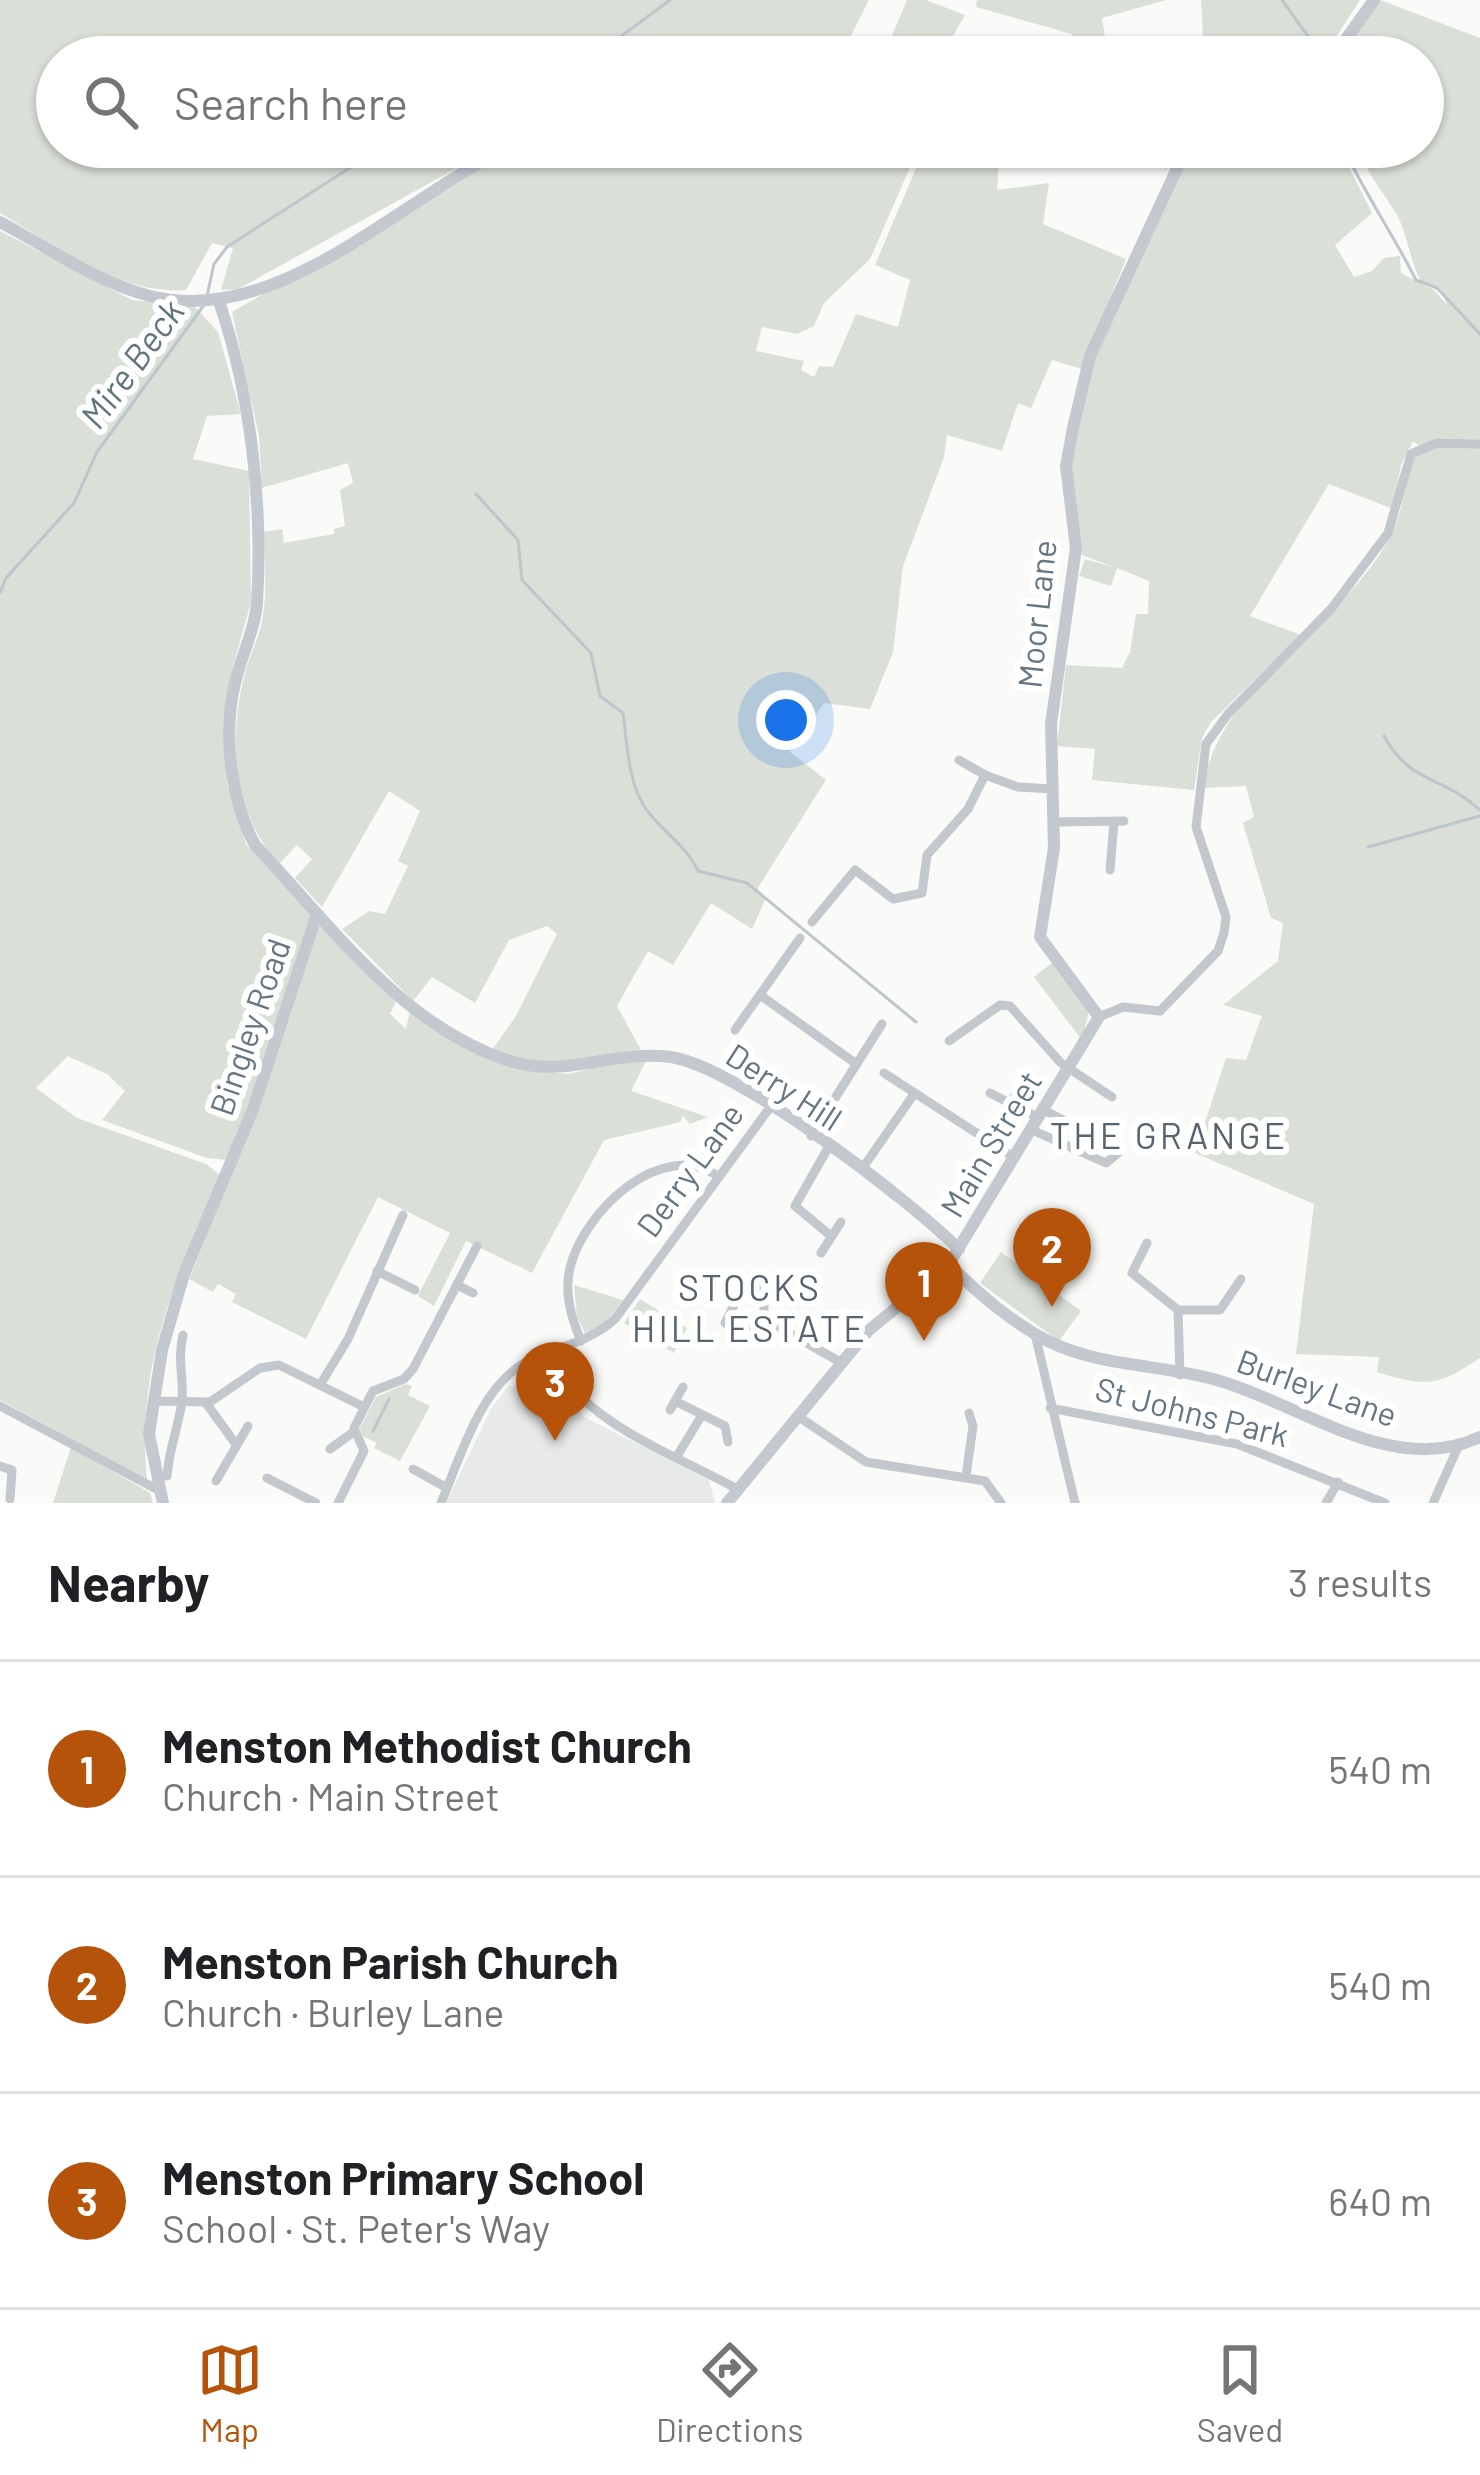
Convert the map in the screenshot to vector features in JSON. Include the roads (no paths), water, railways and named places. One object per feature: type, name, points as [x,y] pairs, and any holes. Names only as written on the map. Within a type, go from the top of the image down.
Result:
[{"type":"street","points":[[1348,36],[1374,0]]},
{"type":"street","points":[[0,222],[138,292],[219,301],[287,277],[473,168]]},
{"type":"street","name":"Moor Lane","points":[[1099,1017],[1040,937],[1039,921],[1052,876],[1052,724],[1076,548],[1066,466],[1083,376],[1177,168]]},
{"type":"street","name":"Bingley Road","points":[[161,1497],[150,1449],[152,1400],[184,1274],[254,1108],[316,914],[248,831],[229,739],[235,683],[257,606],[255,500],[244,409],[219,301]]},
{"type":"street","points":[[1099,1017],[1123,1007],[1160,1011],[1218,951],[1226,917],[1196,827],[1202,758],[1211,734],[1312,632],[1388,533],[1411,454],[1437,443],[1480,444]]},
{"type":"street","points":[[959,760],[1018,787],[1053,789]]},
{"type":"street","points":[[812,922],[855,870],[893,899],[922,893],[927,855],[968,809],[985,775]]},
{"type":"street","points":[[1054,822],[1119,821],[1110,870]]},
{"type":"street","name":"Derry Hill","points":[[316,914],[403,1000],[506,1060],[544,1069],[577,1068],[632,1054],[676,1058],[716,1071],[862,1169],[959,1249]]},
{"type":"street","points":[[735,1030],[800,938]]},
{"type":"street","points":[[760,995],[855,1063]]},
{"type":"street","points":[[949,1041],[1000,1005],[1010,1006],[1069,1070],[1112,1097]]},
{"type":"street","name":"Main Street","points":[[727,1503],[883,1316],[949,1264],[1099,1017]]},
{"type":"street","points":[[811,1136],[881,1024]]},
{"type":"street","points":[[884,1073],[1016,1158]]},
{"type":"street","points":[[1011,1102],[1020,1085]]},
{"type":"street","points":[[990,1093],[1106,1163],[1118,1153]]},
{"type":"street","points":[[862,1169],[914,1094]]},
{"type":"street","name":"Derry Lane","points":[[441,1503],[496,1390],[524,1363],[581,1341],[614,1319],[771,1106]]},
{"type":"street","points":[[1039,1119],[1093,1136]]},
{"type":"street","points":[[828,1148],[795,1206],[831,1237]]},
{"type":"street","points":[[581,1341],[570,1312],[571,1266],[607,1207],[644,1176],[674,1166],[703,1168],[718,1176]]},
{"type":"street","points":[[320,1385],[403,1215]]},
{"type":"street","points":[[821,1253],[841,1222]]},
{"type":"street","points":[[1147,1243],[1133,1275],[1178,1310],[1220,1310],[1241,1280]]},
{"type":"street","points":[[330,1448],[355,1431],[373,1391],[409,1374],[477,1246]]},
{"type":"street","name":"Burley Lane","points":[[949,1264],[1034,1334],[1083,1354],[1224,1382],[1394,1446],[1433,1451],[1458,1448],[1480,1437]]},
{"type":"street","points":[[377,1271],[415,1290]]},
{"type":"street","points":[[752,1281],[764,1290],[764,1319],[738,1333],[724,1323],[736,1297],[752,1281]]},
{"type":"street","points":[[457,1285],[473,1293]]},
{"type":"street","points":[[1178,1310],[1180,1375]]},
{"type":"street","points":[[764,1319],[842,1363]]},
{"type":"street","points":[[1034,1334],[1075,1503]]},
{"type":"street","points":[[167,1477],[172,1430],[182,1403],[178,1373],[183,1335]]},
{"type":"street","points":[[544,1354],[570,1393],[594,1414],[739,1490]]},
{"type":"street","points":[[152,1400],[206,1403],[273,1365],[364,1407]]},
{"type":"street","points":[[683,1387],[673,1406],[724,1426]]},
{"type":"street","points":[[206,1403],[235,1443]]},
{"type":"street","points":[[0,1406],[161,1497]]},
{"type":"street","name":"St Johns Park","points":[[1050,1408],[1192,1432],[1254,1449],[1385,1503]]},
{"type":"street","points":[[966,1476],[969,1413]]},
{"type":"street","points":[[728,1442],[724,1426],[731,1414]]},
{"type":"street","points":[[677,1456],[702,1415]]},
{"type":"street","points":[[799,1417],[857,1459],[985,1481],[1001,1503]]},
{"type":"street","points":[[216,1481],[248,1426]]},
{"type":"street","points":[[338,1503],[364,1451],[355,1431]]},
{"type":"street","points":[[1433,1503],[1458,1448]]},
{"type":"street","points":[[0,1466],[12,1470],[10,1498]]},
{"type":"street","points":[[412,1469],[447,1488]]},
{"type":"street","points":[[267,1478],[316,1503]]},
{"type":"street","points":[[1325,1503],[1338,1482]]},
{"type":"street","points":[[281,1503],[288,1489]]},
{"type":"waterway","points":[[621,36],[670,0]]},
{"type":"waterway","points":[[1282,0],[1308,36]]},
{"type":"waterway","name":"Mire Beck","points":[[207,296],[214,264],[227,247],[349,168]]},
{"type":"waterway","points":[[1354,168],[1416,280],[1437,288],[1480,334]]},
{"type":"waterway","name":"Mire Beck","points":[[0,593],[6,578],[74,503],[97,452],[204,305]]},
{"type":"waterway","points":[[476,494],[518,540],[522,580],[591,653],[600,696],[623,713],[635,785],[650,815],[698,871],[747,883],[916,1022]]},
{"type":"waterway","points":[[1384,736],[1416,772],[1480,810]]},
{"type":"waterway","points":[[1368,847],[1480,816]]},
{"type":"waterway","points":[[373,1431],[389,1399]]},
{"type":"place","name":"Menston Parish Church","points":[[1052,1307]]},
{"type":"place","name":"Menston Methodist Church","points":[[924,1341]]},
{"type":"place","name":"Menston Primary School","points":[[555,1441]]},
{"type":"district","name":"THE GRANGE","points":[[1169,1136]]},
{"type":"district","name":"STOCKS HILL ESTATE","points":[[750,1308]]}]
